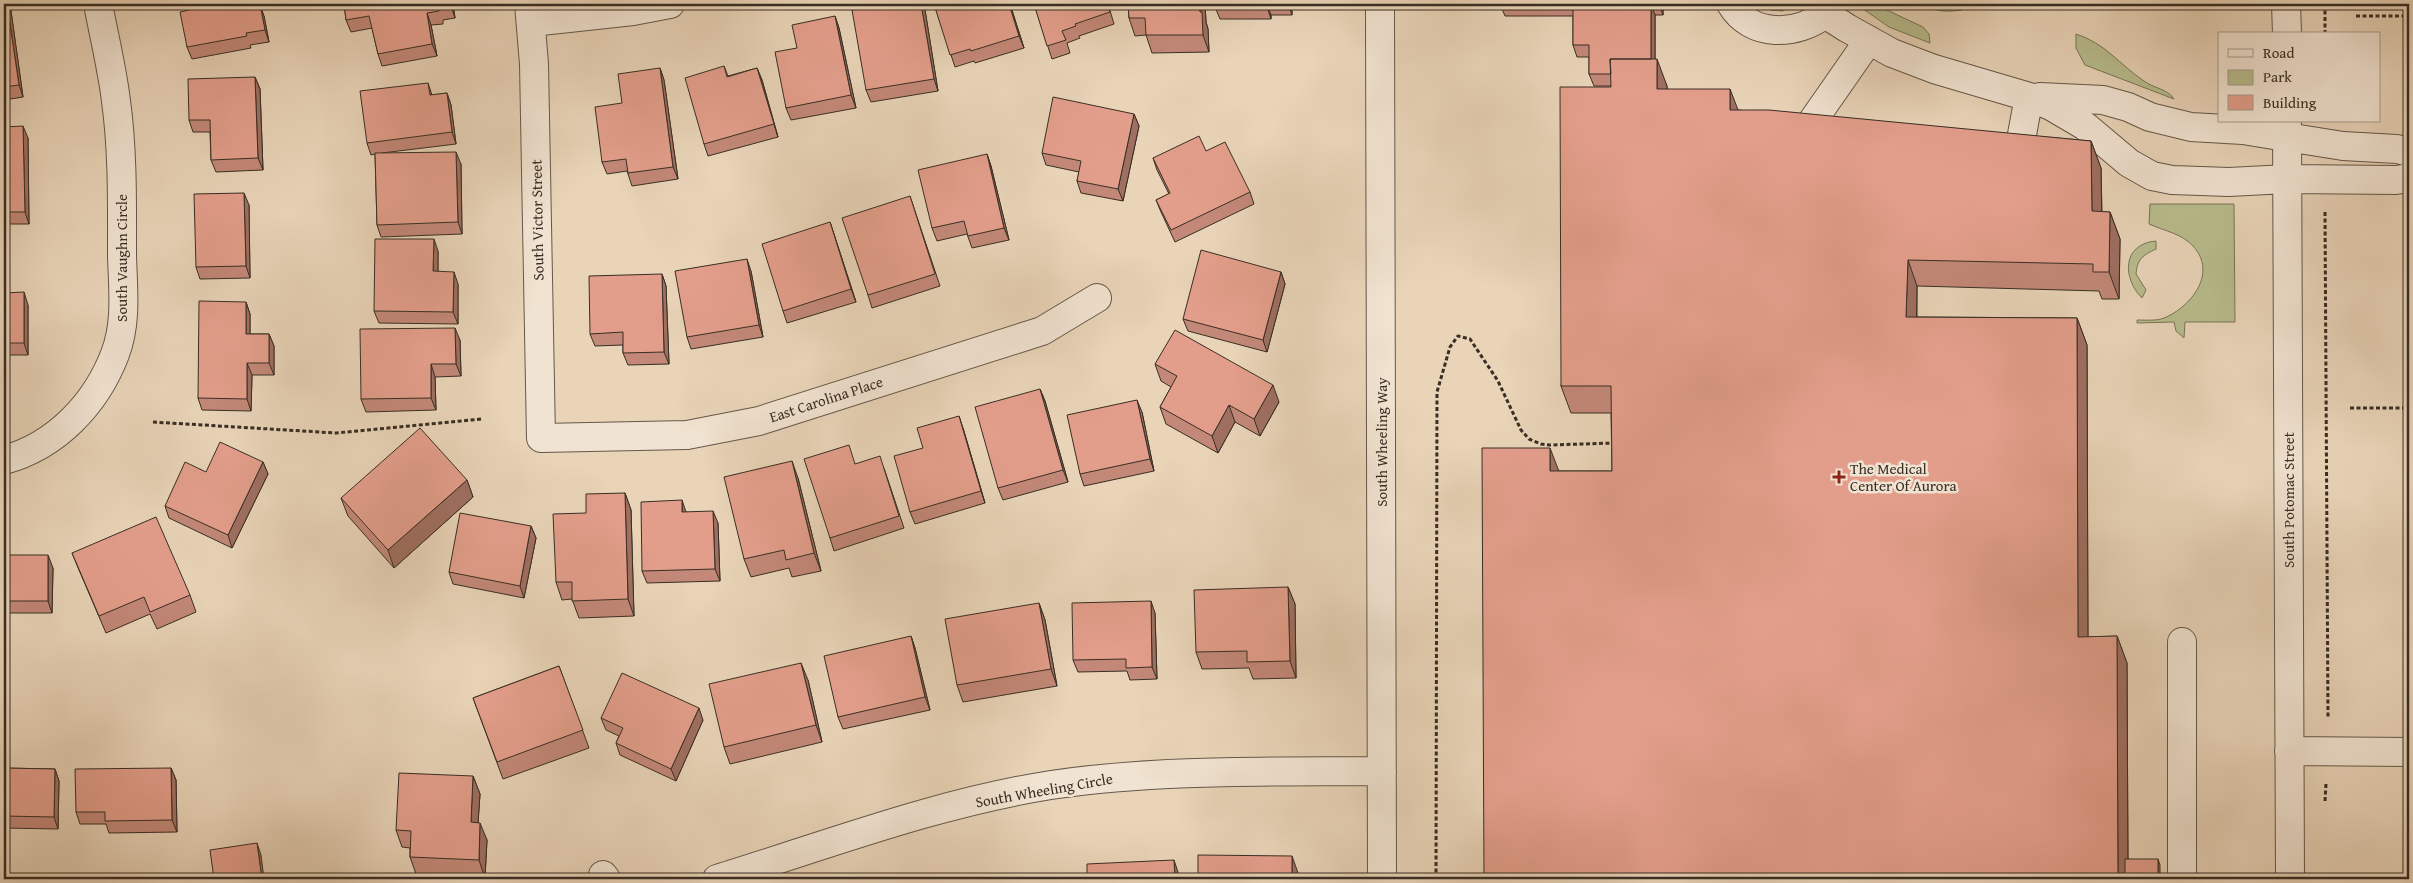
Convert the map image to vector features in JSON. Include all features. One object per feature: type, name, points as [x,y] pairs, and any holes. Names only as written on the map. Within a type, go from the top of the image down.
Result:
[{"type":"street","name":"South Vaughn Circle","points":[[4,460],[17,456],[55,436],[80,413],[101,384],[116,353],[123,319],[122,170],[116,100],[98,4]]},
{"type":"street","points":[[530,13],[633,11],[670,4]]},
{"type":"street","name":"South Wheeling Way","points":[[1380,4],[1382,879]]},
{"type":"street","points":[[1730,4],[1748,22],[1774,30],[1803,28],[1821,9],[1869,40],[1934,70],[2029,97],[2051,106],[2085,126],[2130,163],[2152,176],[2172,180],[2229,182],[2287,179],[2396,180],[2409,178]]},
{"type":"street","points":[[2286,4],[2287,32]]},
{"type":"street","name":"South Victor Street","points":[[530,13],[541,438]]},
{"type":"street","points":[[1804,177],[1807,129],[1869,40]]},
{"type":"street","points":[[2029,97],[2103,100],[2182,126],[2243,130],[2287,130],[2409,152]]},
{"type":"street","points":[[1997,189],[2017,161],[2029,97]]},
{"type":"street","name":"South Potomac Street","points":[[2287,130],[2290,879]]},
{"type":"street","name":"East Carolina Place","points":[[541,438],[688,434],[759,421],[1042,331],[1096,298]]},
{"type":"street","points":[[2182,642],[2182,879]]},
{"type":"street","points":[[2289,751],[2409,752]]},
{"type":"street","name":"South Wheeling Circle","points":[[717,879],[936,810],[1048,786],[1163,773],[1382,771]]},
{"type":"path","points":[[2325,4],[2325,32]]},
{"type":"path","points":[[2356,16],[2409,16]]},
{"type":"path","points":[[2325,206],[2328,751],[2325,808]]},
{"type":"path","points":[[1436,879],[1438,392],[1450,348],[1458,336],[1470,339],[1498,381],[1520,430],[1529,439],[1541,444],[1550,445],[1621,443]]},
{"type":"path","points":[[2350,408],[2409,408]]},
{"type":"path","points":[[153,422],[336,433],[482,419]]},
{"type":"path","points":[[2212,878],[2241,878]]},
{"type":"green space","points":[[1760,4],[1790,4],[1790,6],[1783,11],[1771,10]]},
{"type":"green space","points":[[1856,4],[1874,4],[1923,27],[1929,34],[1930,43],[1889,27]]},
{"type":"green space","points":[[1924,4],[1967,4],[1962,10],[1947,11],[1933,9]]},
{"type":"green space","points":[[2076,34],[2095,43],[2135,75],[2168,93],[2174,99],[2085,65],[2076,48]]},
{"type":"green space","points":[[2150,204],[2234,204],[2235,322],[2185,322],[2184,338],[2176,331],[2174,322],[2137,323],[2137,320],[2158,320],[2174,313],[2192,298],[2202,278],[2203,267],[2200,256],[2193,246],[2178,235],[2149,224]]},
{"type":"green space","points":[[2156,241],[2156,249],[2139,261],[2137,269],[2136,274],[2146,290],[2142,298],[2135,290],[2131,281],[2129,263],[2131,255],[2137,248],[2145,243]]},
{"type":"building","points":[[4,4],[7,4],[19,85],[4,87]]},
{"type":"building","points":[[188,4],[241,4],[242,7],[260,4],[265,30],[246,33],[247,36],[187,47],[180,12],[189,10]]},
{"type":"building","points":[[344,4],[451,4],[451,6],[438,8],[439,11],[427,13],[432,44],[378,54],[369,16],[346,20]]},
{"type":"building","points":[[889,4],[921,4],[934,79],[866,90],[852,10]]},
{"type":"building","points":[[934,4],[1009,4],[1019,36],[971,51],[970,49],[950,55]]},
{"type":"building","points":[[1034,4],[1107,4],[1110,12],[1075,24],[1076,26],[1062,31],[1066,40],[1047,46]]},
{"type":"building","points":[[1128,4],[1199,4],[1200,12],[1202,12],[1203,35],[1146,35],[1145,18],[1129,18]]},
{"type":"building","points":[[1215,4],[1267,4],[1267,7],[1215,7]]},
{"type":"building","points":[[1573,4],[1651,4],[1651,59],[1610,59],[1611,74],[1589,74],[1589,45],[1573,45]]},
{"type":"building","points":[[835,16],[851,95],[786,108],[775,52],[797,48],[792,25]]},
{"type":"building","name":"The Medical Center Of Aurora","points":[[1610,59],[1657,59],[1657,89],[1730,89],[1730,110],[1769,110],[2091,141],[2092,211],[2110,212],[2109,272],[2093,272],[2093,264],[1908,260],[1906,317],[2077,318],[2078,637],[2117,636],[2118,879],[1484,879],[1482,448],[1550,448],[1550,471],[1612,471],[1611,386],[1561,386],[1560,87],[1611,87]]},
{"type":"building","points":[[724,66],[727,77],[757,68],[774,124],[704,144],[685,78]]},
{"type":"building","points":[[660,68],[673,167],[628,173],[626,159],[602,162],[595,107],[622,103],[618,74]]},
{"type":"building","points":[[255,77],[258,158],[211,160],[210,120],[189,120],[188,79]]},
{"type":"building","points":[[428,83],[430,95],[447,93],[452,132],[367,143],[360,91]]},
{"type":"building","points":[[1053,97],[1134,114],[1118,189],[1077,181],[1081,161],[1042,153]]},
{"type":"building","points":[[23,126],[25,212],[4,212],[4,127]]},
{"type":"building","points":[[1199,136],[1206,151],[1225,142],[1250,192],[1171,230],[1156,200],[1170,193],[1153,158]]},
{"type":"building","points":[[456,152],[458,222],[377,225],[375,153]]},
{"type":"building","points":[[987,154],[1004,228],[968,236],[964,221],[932,228],[918,170]]},
{"type":"building","points":[[244,193],[246,266],[196,267],[194,194]]},
{"type":"building","points":[[910,196],[935,274],[868,295],[842,218]]},
{"type":"building","points":[[830,222],[851,289],[783,311],[762,244]]},
{"type":"building","points":[[375,239],[434,239],[433,271],[454,272],[453,312],[374,311]]},
{"type":"building","points":[[1201,250],[1281,272],[1263,340],[1183,319]]},
{"type":"building","points":[[747,259],[759,325],[687,337],[675,271]]},
{"type":"building","points":[[662,274],[664,352],[623,353],[623,332],[590,334],[589,276]]},
{"type":"building","points":[[24,292],[24,343],[4,343],[4,293]]},
{"type":"building","points":[[199,301],[246,302],[246,334],[269,334],[269,363],[247,363],[247,399],[198,398]]},
{"type":"building","points":[[455,328],[456,364],[431,364],[431,398],[361,399],[360,329]]},
{"type":"building","points":[[1175,330],[1273,385],[1254,419],[1229,405],[1212,436],[1160,407],[1177,376],[1155,364]]},
{"type":"building","points":[[1040,389],[1063,470],[998,488],[975,407]]},
{"type":"building","points":[[1137,400],[1150,459],[1080,474],[1067,415]]},
{"type":"building","points":[[959,416],[981,491],[910,512],[894,456],[923,448],[917,428]]},
{"type":"building","points":[[420,428],[467,480],[388,550],[341,498]]},
{"type":"building","points":[[220,442],[263,462],[228,535],[165,506],[185,462],[206,472]]},
{"type":"building","points":[[849,445],[855,464],[880,456],[899,516],[830,538],[804,459]]},
{"type":"building","points":[[792,461],[814,553],[786,560],[784,550],[744,559],[724,477]]},
{"type":"building","points":[[625,493],[628,599],[572,601],[572,582],[556,582],[553,514],[586,513],[586,494]]},
{"type":"building","points":[[682,500],[682,512],[713,511],[715,569],[642,571],[641,502]]},
{"type":"building","points":[[460,513],[531,526],[520,586],[449,572]]},
{"type":"building","points":[[156,517],[190,595],[150,612],[144,597],[99,616],[72,553]]},
{"type":"building","points":[[4,555],[48,555],[48,601],[4,601]]},
{"type":"building","points":[[1288,587],[1290,661],[1247,662],[1247,651],[1196,652],[1194,590]]},
{"type":"building","points":[[1151,601],[1152,667],[1126,668],[1126,659],[1073,660],[1072,603]]},
{"type":"building","points":[[1039,603],[1051,669],[957,685],[945,619]]},
{"type":"building","points":[[911,636],[925,697],[838,717],[824,656]]},
{"type":"building","points":[[801,663],[816,725],[724,747],[709,684]]},
{"type":"building","points":[[559,666],[583,730],[497,762],[473,698]]},
{"type":"building","points":[[622,673],[699,708],[671,769],[616,743],[623,728],[601,718]]},
{"type":"building","points":[[4,768],[55,769],[54,817],[4,816]]},
{"type":"building","points":[[171,768],[172,820],[105,821],[105,812],[76,812],[75,769]]},
{"type":"building","points":[[399,773],[473,776],[471,822],[480,823],[479,860],[410,857],[411,831],[396,830]]},
{"type":"building","points":[[257,843],[262,879],[214,879],[210,850]]},
{"type":"building","points":[[1198,855],[1292,856],[1292,879],[1198,879]]},
{"type":"building","points":[[2125,859],[2158,859],[2158,879],[2125,879]]},
{"type":"building","points":[[1174,860],[1175,879],[1087,879],[1087,864]]},
{"type":"place","name":"The Medical Center Of Aurora","points":[[1839,477]]}]
